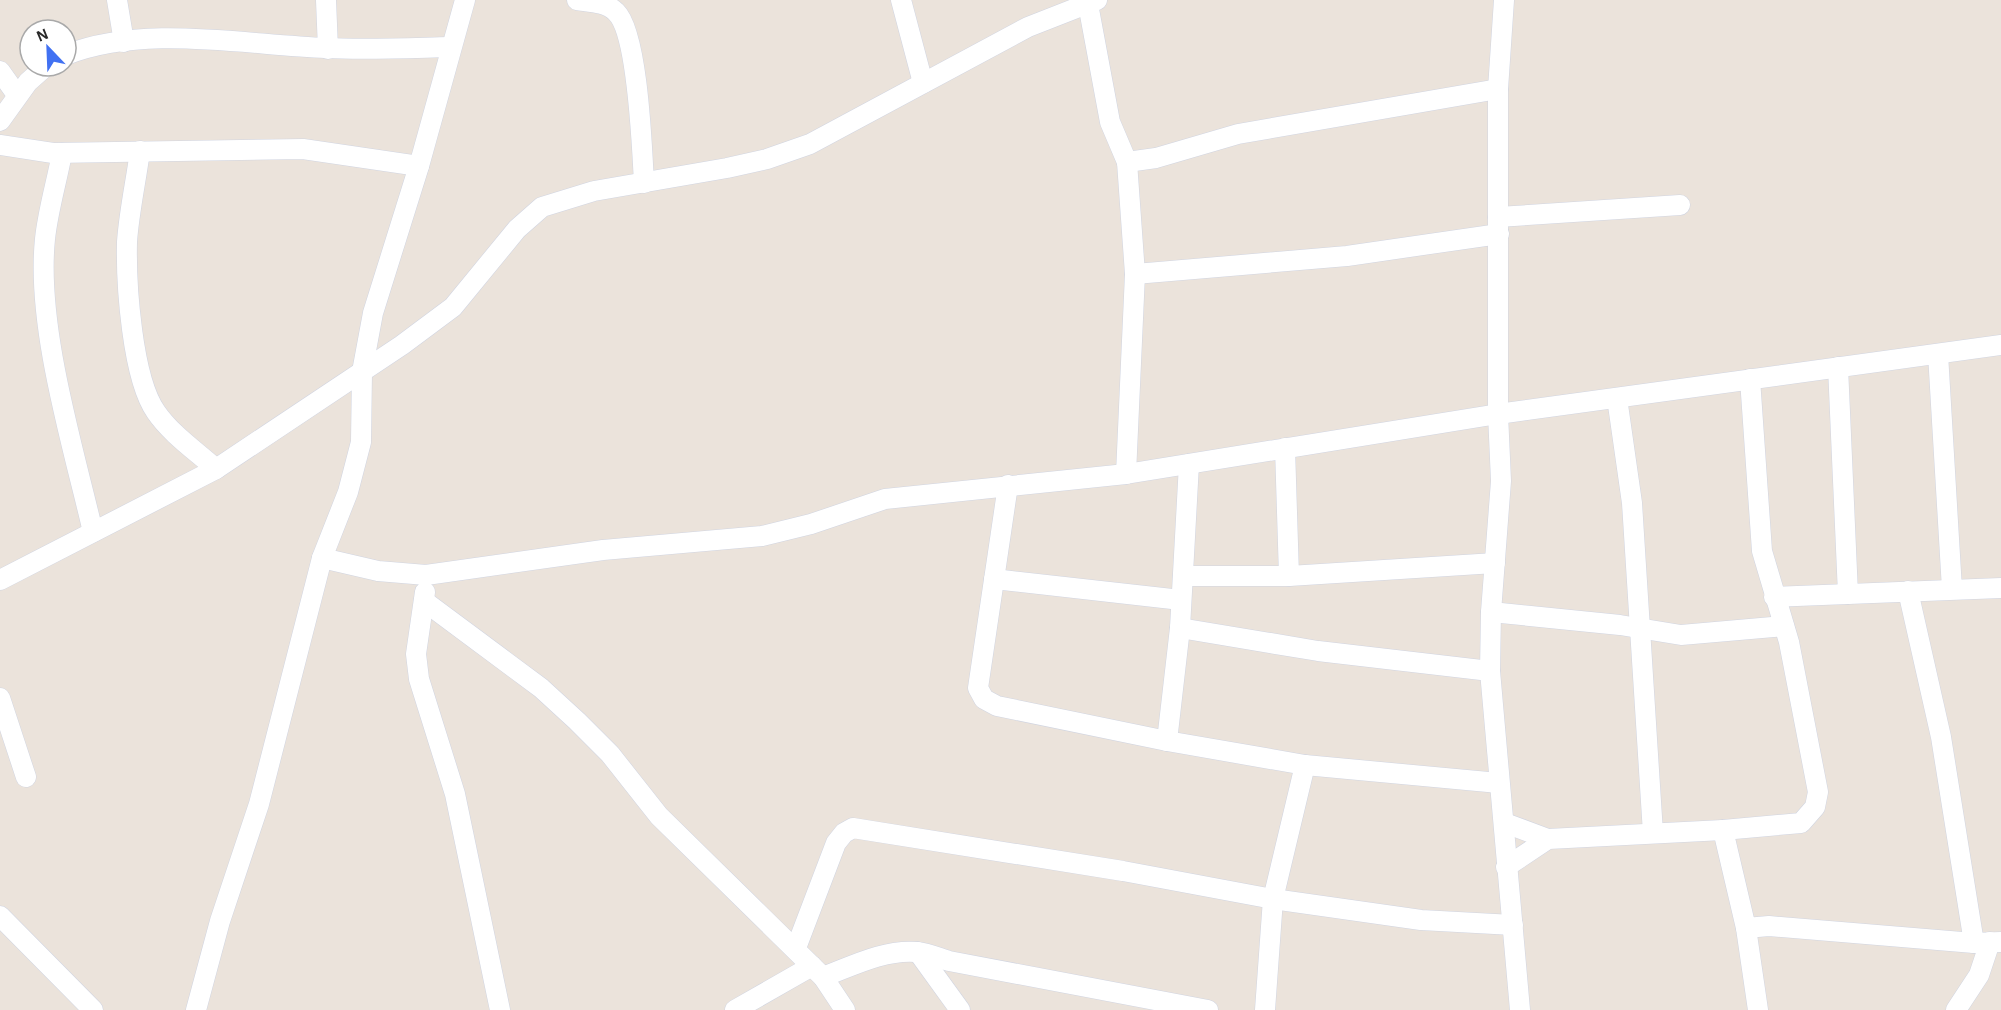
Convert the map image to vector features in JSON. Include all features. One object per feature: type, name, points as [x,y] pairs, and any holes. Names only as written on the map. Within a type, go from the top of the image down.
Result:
[{"type":"street","points":[[117,0],[124,42]]},
{"type":"street","points":[[326,0],[328,49]]},
{"type":"street","points":[[196,1010],[220,921],[259,804],[322,558],[348,492],[361,442],[362,372],[373,313],[419,166],[450,47],[465,0]]},
{"type":"street","points":[[577,0],[608,5],[618,13],[626,28],[638,105],[644,183]]},
{"type":"street","points":[[901,0],[923,83]]},
{"type":"street","points":[[1504,0],[1498,89],[1498,414],[1501,481],[1491,612],[1490,671],[1498,783],[1505,823],[1506,867],[1520,1010]]},
{"type":"street","points":[[0,580],[216,469],[362,372],[453,307],[517,229],[542,207],[594,191],[727,168],[810,144],[1028,27],[1092,2],[1110,122],[1127,162],[1135,274],[1125,474]]},
{"type":"street","points":[[78,52],[124,42],[174,38],[328,49],[450,47]]},
{"type":"street","points":[[0,70],[17,95]]},
{"type":"street","points":[[0,121],[32,78]]},
{"type":"street","points":[[1127,162],[1156,158],[1238,134],[1498,89]]},
{"type":"street","points":[[0,145],[62,153],[303,149],[419,166]]},
{"type":"street","points":[[140,151],[127,242],[135,346],[144,387],[163,420],[216,469]]},
{"type":"street","points":[[62,153],[45,238],[45,282],[51,347],[93,532]]},
{"type":"street","points":[[1135,274],[1347,256],[1499,225],[1680,205]]},
{"type":"street","points":[[322,558],[378,571],[426,575],[603,550],[762,536],[811,524],[885,499],[1125,474],[1498,414],[2001,345]]},
{"type":"street","points":[[1938,354],[1952,589]]},
{"type":"street","points":[[1838,367],[1848,594]]},
{"type":"street","points":[[1505,823],[1548,839],[1723,830],[1802,823],[1815,807],[1818,792],[1815,771],[1784,626],[1762,551],[1750,379]]},
{"type":"street","points":[[1617,398],[1632,504],[1638,627],[1653,833]]},
{"type":"street","points":[[1285,448],[1289,576]]},
{"type":"street","points":[[1167,741],[1180,628],[1189,464]]},
{"type":"street","points":[[1008,485],[978,688],[984,699],[997,706],[1167,741],[1305,765],[1498,783]]},
{"type":"street","points":[[1183,576],[1289,576],[1495,563]]},
{"type":"street","points":[[426,575],[416,654],[419,680],[455,794],[500,1010]]},
{"type":"street","points":[[994,579],[1181,600]]},
{"type":"street","points":[[1774,597],[2001,588]]},
{"type":"street","points":[[1908,591],[1988,942],[1979,975],[1956,1010]]},
{"type":"street","points":[[424,601],[541,688],[610,754],[659,816],[818,971],[844,1010]]},
{"type":"street","points":[[1491,612],[1638,627],[1681,635],[1784,626]]},
{"type":"street","points":[[1180,628],[1318,651],[1490,671]]},
{"type":"street","points":[[0,698],[26,777]]},
{"type":"street","points":[[1265,1010],[1273,899],[1305,765]]},
{"type":"street","points":[[796,948],[836,843],[844,833],[853,828],[1123,871],[1273,899],[1421,920],[1513,925]]},
{"type":"street","points":[[1723,830],[1746,928],[1758,1010]]},
{"type":"street","points":[[1506,867],[1548,839]]},
{"type":"street","points":[[0,916],[93,1010]]},
{"type":"street","points":[[1746,928],[1769,926],[1988,942]]},
{"type":"street","points":[[918,952],[960,1010]]},
{"type":"street","points":[[735,1010],[818,971],[894,953],[918,952],[949,961],[1208,1010]]}]
